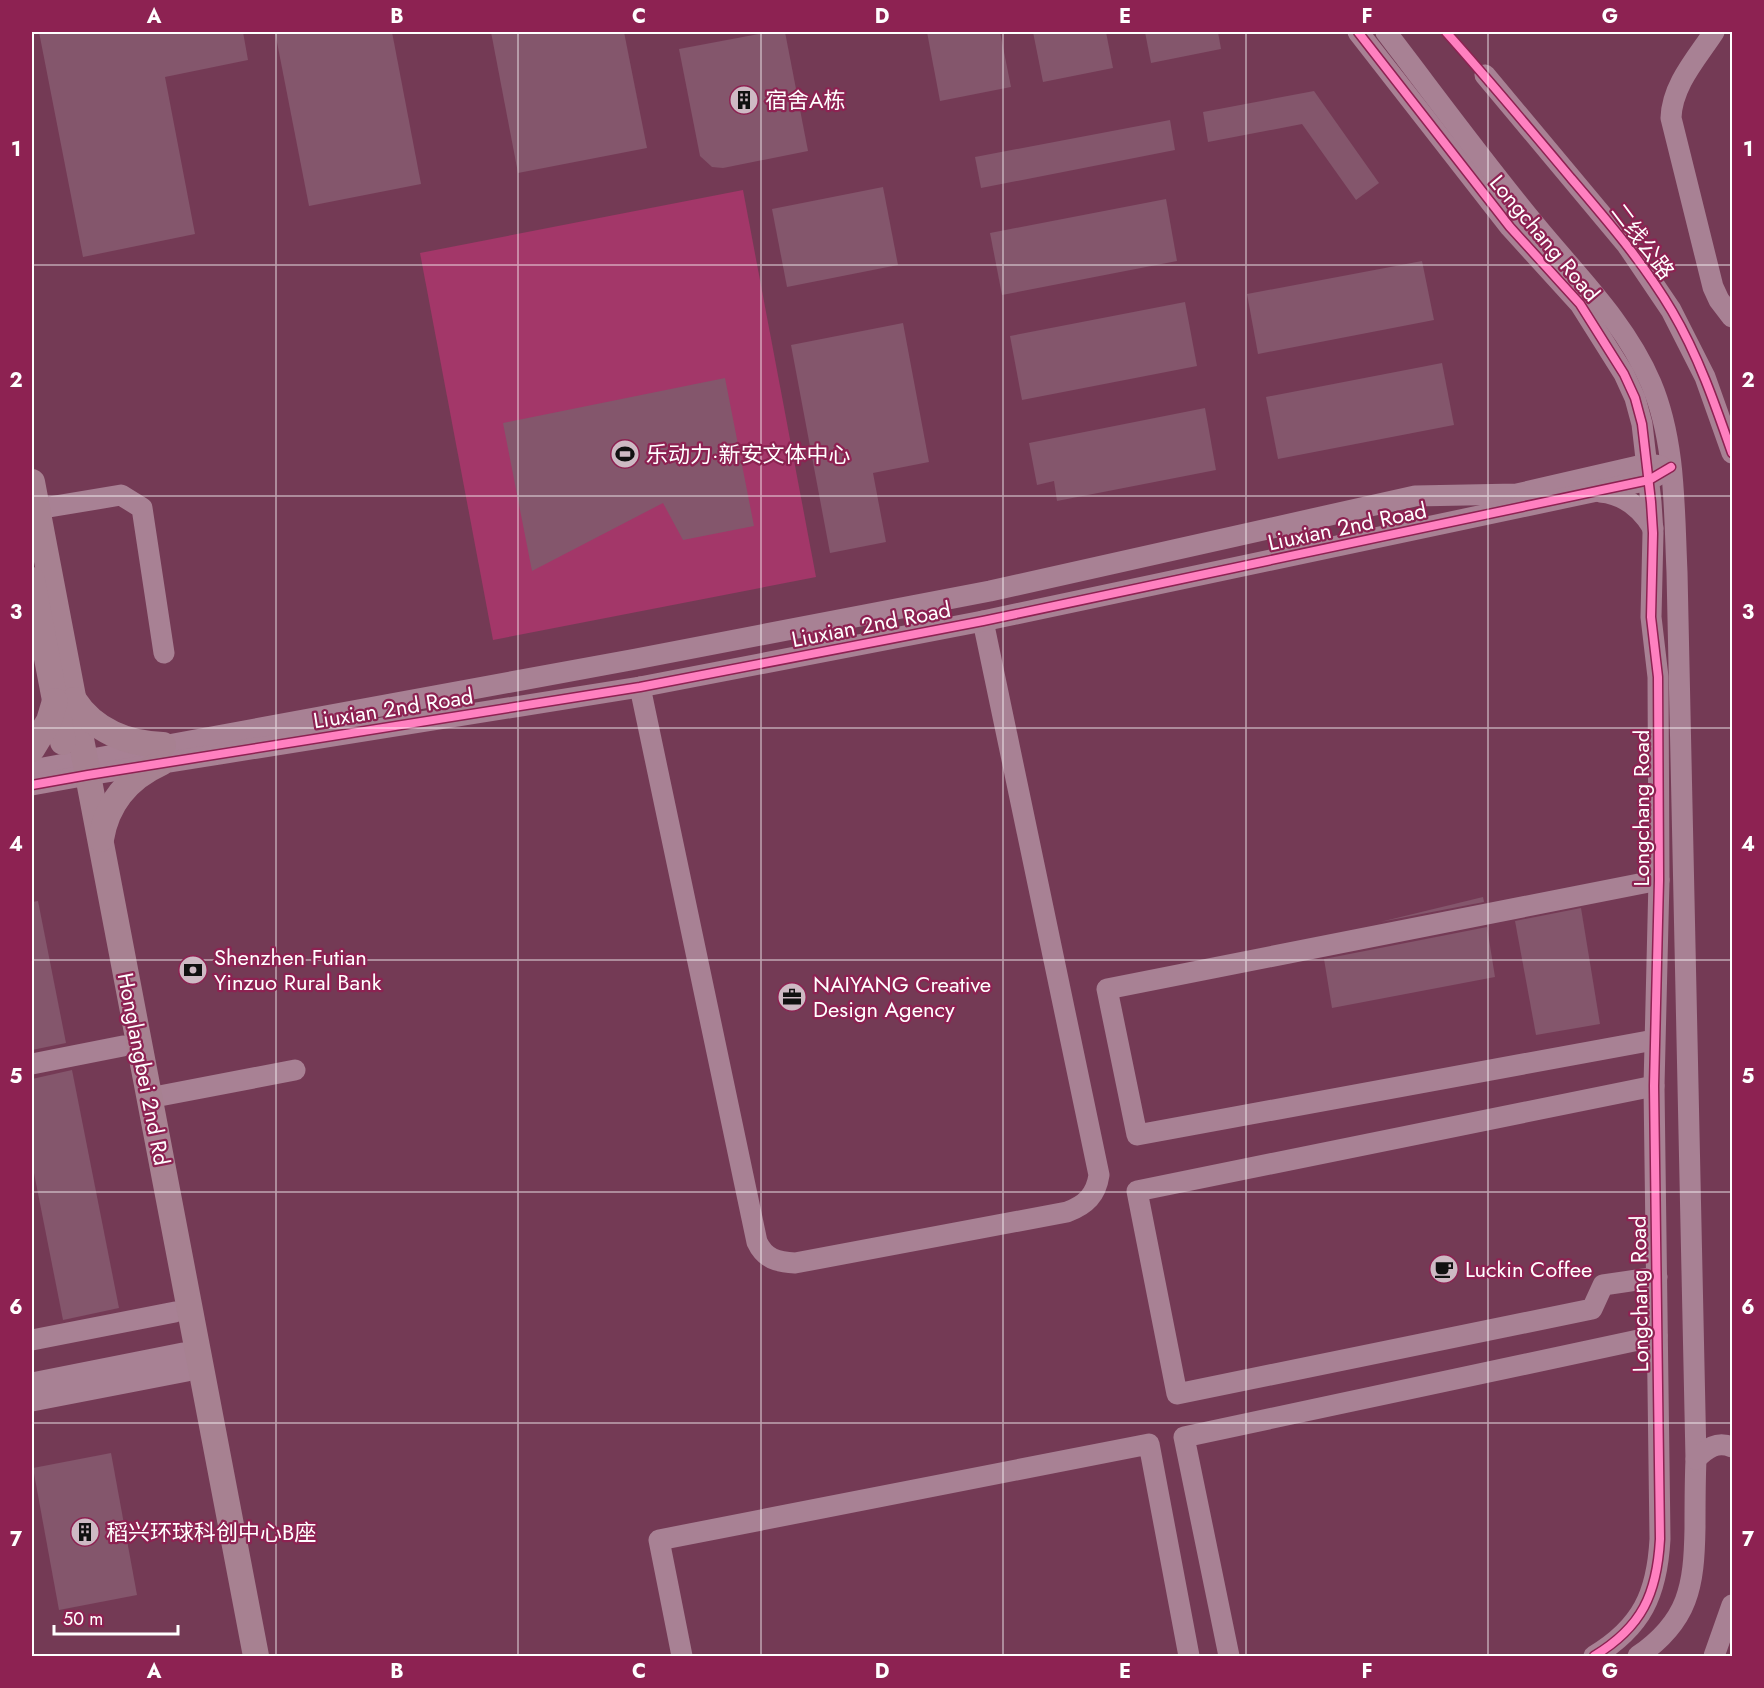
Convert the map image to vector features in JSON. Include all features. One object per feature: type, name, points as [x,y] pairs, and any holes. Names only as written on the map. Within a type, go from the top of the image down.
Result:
[{"type":"main road","name":"Honglangbei 2nd Rd","points":[[32,482],[64,699],[78,769],[123,1046],[175,1312],[190,1361],[256,1656]]},
{"type":"main road","name":"Honglangbei 2nd Rd","points":[[32,580],[64,699]]},
{"type":"main road","points":[[32,748],[64,699],[110,732],[143,744],[162,754],[130,781],[120,793],[104,823],[100,842]]},
{"type":"main road","name":"Honglangbei 2nd Rd","points":[[78,769],[100,842],[149,1098],[190,1361],[243,1656]]},
{"type":"street","name":"Longchang Road","points":[[1358,32],[1510,227],[1580,304],[1612,354],[1635,398],[1642,424],[1653,528],[1652,617],[1658,677],[1659,880],[1654,1086],[1660,1539],[1656,1578],[1652,1592],[1634,1622],[1616,1642],[1594,1656]]},
{"type":"street","name":"Longchang Road","points":[[1386,32],[1533,223],[1612,316],[1651,383],[1661,412],[1671,467],[1677,572],[1696,1459],[1694,1562],[1690,1591],[1684,1606],[1658,1640],[1638,1656]]},
{"type":"street","points":[[1399,32],[1414,69]]},
{"type":"street","points":[[1714,32],[1676,91],[1671,105],[1671,118],[1713,287],[1719,300],[1732,317]]},
{"type":"street","name":"二线公路","points":[[1485,75],[1627,245],[1656,286],[1677,320],[1705,377],[1732,453]]},
{"type":"street","name":"Liuxian 2nd Road","points":[[78,769],[990,591],[1415,496],[1517,494],[1671,467]]},
{"type":"street","name":"Liuxian 2nd Road","points":[[162,754],[640,687],[983,621],[1594,492],[1648,472]]},
{"type":"street","points":[[1594,492],[1616,495],[1627,501],[1638,508],[1653,528]]},
{"type":"street","points":[[37,509],[121,495],[142,508],[164,653]]},
{"type":"street","points":[[1427,496],[1430,526]]},
{"type":"street","points":[[640,687],[757,1242],[762,1253],[770,1259],[795,1263],[1067,1212],[1081,1207],[1090,1199],[1097,1187],[1099,1175],[983,621]]},
{"type":"street","points":[[32,770],[78,769]]},
{"type":"street","points":[[32,785],[78,769]]},
{"type":"street","points":[[1654,1040],[1137,1135],[1107,988],[1659,880]]},
{"type":"street","points":[[32,1064],[123,1046]]},
{"type":"street","points":[[149,1098],[296,1070]]},
{"type":"street","points":[[1654,1086],[1137,1191],[1177,1394],[1592,1310],[1603,1286],[1657,1277]]},
{"type":"street","points":[[32,1340],[175,1312]]},
{"type":"street","points":[[1229,1656],[1184,1437],[1657,1336]]},
{"type":"street","points":[[32,1383],[190,1361]]},
{"type":"street","points":[[32,1401],[190,1361]]},
{"type":"street","points":[[682,1656],[659,1540],[1149,1444],[1189,1656]]},
{"type":"street","points":[[1696,1459],[1711,1446],[1720,1444],[1732,1447]]},
{"type":"street","points":[[1714,1656],[1732,1605]]},
{"type":"shaded area","name":"乐动力·新安文体中心","points":[[743,190],[816,577],[493,640],[420,253]]},
{"type":"building","points":[[39,32],[243,32],[248,60],[165,77],[195,234],[83,257]]},
{"type":"building","points":[[275,32],[392,32],[421,184],[309,206]]},
{"type":"building","points":[[491,32],[624,32],[647,148],[518,173]]},
{"type":"building","name":"宿舍A栋","points":[[770,32],[785,32],[808,151],[723,168],[712,167],[700,156],[679,49]]},
{"type":"building","points":[[927,32],[1000,32],[1011,87],[940,101]]},
{"type":"building","points":[[1033,32],[1106,32],[1113,68],[1043,82]]},
{"type":"building","points":[[1145,32],[1218,32],[1221,49],[1151,63]]},
{"type":"building","points":[[1314,91],[1379,183],[1356,200],[1302,124],[1208,142],[1203,112]]},
{"type":"building","points":[[1170,120],[1175,150],[981,188],[975,157]]},
{"type":"building","points":[[883,187],[898,265],[787,287],[772,209]]},
{"type":"building","points":[[1166,199],[1177,261],[1002,295],[990,233]]},
{"type":"building","points":[[1422,261],[1434,320],[1258,354],[1247,294]]},
{"type":"building","points":[[1185,302],[1197,366],[1022,400],[1010,336]]},
{"type":"building","points":[[903,323],[929,462],[873,473],[886,542],[830,553],[791,345]]},
{"type":"building","points":[[1442,363],[1454,425],[1278,459],[1266,397]]},
{"type":"building","points":[[725,378],[754,526],[683,540],[663,503],[532,571],[503,423]]},
{"type":"building","points":[[1205,408],[1216,470],[1057,501],[1054,481],[1037,485],[1029,443]]},
{"type":"building","points":[[1483,897],[1484,902],[1380,922]]},
{"type":"building","points":[[38,901],[66,1043],[32,1050],[32,902]]},
{"type":"building","points":[[1581,908],[1600,1024],[1536,1035],[1515,921]]},
{"type":"building","points":[[1487,927],[1495,977],[1332,1008],[1324,959]]},
{"type":"building","points":[[72,1070],[119,1308],[63,1320],[32,1163],[32,1079]]},
{"type":"building","name":"稻兴环球科创中心B座","points":[[111,1453],[137,1595],[59,1610],[33,1468]]},
{"type":"cycle path","points":[[1358,32],[1510,227],[1580,304],[1624,374],[1635,398],[1642,424],[1653,533],[1651,617],[1658,677],[1659,880],[1654,1086],[1660,1539],[1655,1576],[1644,1607],[1624,1633],[1594,1656]]},
{"type":"cycle path","points":[[1446,32],[1624,241],[1649,275],[1672,311],[1698,362],[1732,453]]},
{"type":"cycle path","points":[[32,785],[640,687],[983,621],[1649,480],[1671,467]]},
{"type":"place","name":"宿舍A栋","points":[[744,100]]},
{"type":"place","name":"乐动力·新安文体中心","points":[[625,454]]},
{"type":"place","name":"Shenzhen Futian Yinzuo Rural Bank","points":[[193,970]]},
{"type":"place","name":"NAIYANG Creative Design Agency","points":[[792,997]]},
{"type":"place","name":"Luckin Coffee","points":[[1444,1269]]},
{"type":"place","name":"稻兴环球科创中心B座","points":[[85,1532]]}]
